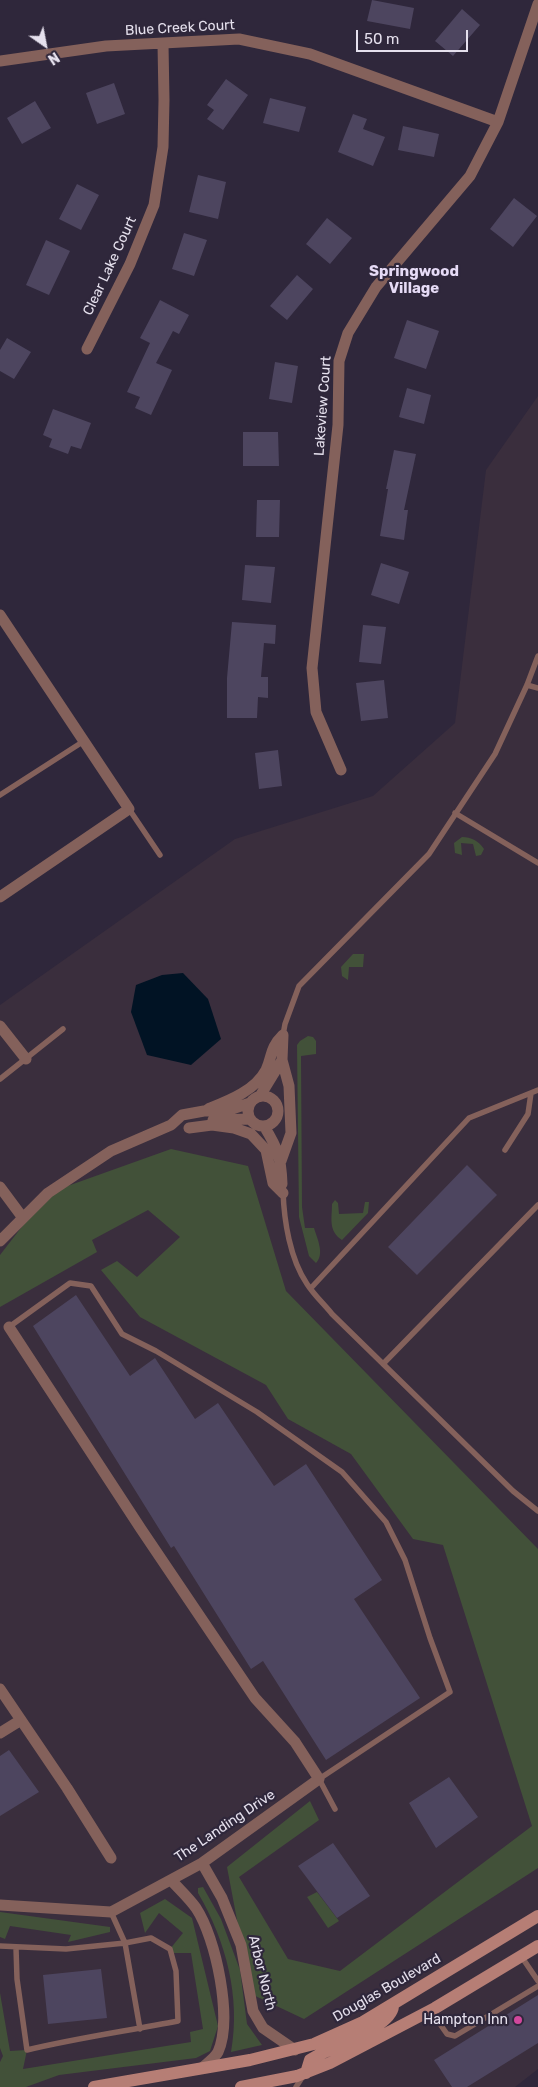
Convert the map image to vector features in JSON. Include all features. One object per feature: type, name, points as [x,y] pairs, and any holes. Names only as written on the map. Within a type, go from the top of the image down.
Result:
[{"type":"main road","name":"Douglas Boulevard","points":[[94,2087],[250,2060],[314,2044],[363,2022],[538,1916]]},
{"type":"main road","points":[[241,2087],[259,2086],[306,2073],[330,2063],[430,2010],[538,1946]]},
{"type":"main road","points":[[306,2073],[310,2060],[380,2024],[393,2010],[393,2004]]},
{"type":"street","name":"Lakeview Court","points":[[341,770],[316,712],[312,668],[338,425],[339,361],[348,333],[376,287],[470,176],[498,122],[538,4]]},
{"type":"street","name":"Blue Creek Court","points":[[0,61],[106,46],[239,39],[310,54],[498,122]]},
{"type":"street","name":"Clear Lake Court","points":[[87,349],[130,264],[154,205],[163,147],[162,44]]},
{"type":"street","points":[[0,897],[129,809],[1,619]]},
{"type":"street","points":[[0,1026],[26,1059]]},
{"type":"street","points":[[281,1161],[291,1133],[290,1086],[282,1060],[283,1036]]},
{"type":"street","points":[[0,1241],[48,1193],[111,1151],[171,1125],[182,1115],[204,1110],[247,1090],[265,1071],[274,1044],[283,1036]]},
{"type":"street","points":[[204,1110],[226,1111],[250,1104],[260,1096],[282,1060]]},
{"type":"street","points":[[276,1103],[290,1086]]},
{"type":"street","points":[[250,1104],[247,1112],[255,1124],[264,1126],[270,1124],[276,1119],[278,1111],[276,1103],[269,1097],[260,1096]]},
{"type":"street","points":[[189,1128],[206,1120],[250,1119]]},
{"type":"street","points":[[276,1119],[291,1133]]},
{"type":"street","points":[[171,1125],[189,1128],[212,1125],[234,1128],[251,1134],[266,1150],[272,1182],[282,1188]]},
{"type":"street","points":[[264,1126],[275,1144],[281,1161],[282,1188]]},
{"type":"street","points":[[0,1187],[23,1218]]},
{"type":"street","points":[[9,1326],[141,1529],[255,1698],[295,1742],[319,1779]]},
{"type":"street","points":[[0,1689],[67,1788],[111,1858]]},
{"type":"street","points":[[0,1733],[21,1720]]},
{"type":"street","name":"The Landing Drive","points":[[111,1912],[202,1863],[319,1779]]},
{"type":"street","name":"Arbor North","points":[[202,1863],[222,1898],[241,1944],[254,2011],[263,2028],[295,2050]]},
{"type":"street","points":[[171,1880],[197,1909],[210,1940],[223,1991],[225,2024],[218,2054],[202,2068]]},
{"type":"street","points":[[0,1905],[111,1912]]},
{"type":"lane","points":[[283,1036],[284,1024],[299,986],[429,854],[495,754],[527,685],[538,656]]},
{"type":"lane","points":[[527,685],[538,688]]},
{"type":"lane","points":[[0,796],[84,741]]},
{"type":"lane","points":[[129,809],[160,855]]},
{"type":"lane","points":[[455,813],[538,863]]},
{"type":"lane","points":[[0,1079],[63,1029]]},
{"type":"lane","points":[[311,1288],[469,1118],[538,1090]]},
{"type":"lane","points":[[505,1150],[528,1114],[531,1093]]},
{"type":"lane","points":[[282,1188],[283,1207],[294,1256],[311,1288],[332,1314],[513,1490],[538,1511]]},
{"type":"lane","points":[[383,1364],[538,1205]]},
{"type":"lane","points":[[9,1326],[70,1283],[91,1286],[122,1334],[156,1351],[257,1412],[342,1472],[386,1522],[405,1560],[430,1638],[450,1692],[319,1779],[335,1809]]},
{"type":"lane","points":[[111,1912],[125,1943],[140,2029]]},
{"type":"lane","points":[[0,1946],[66,1949],[125,1943],[151,1938],[170,1949],[176,1971],[178,2022],[83,2037],[27,2050],[17,1979],[16,1948]]},
{"type":"lane","points":[[521,1956],[538,1981]]},
{"type":"lane","points":[[430,2010],[447,2034],[455,2036],[538,1986]]},
{"type":"lane","points":[[296,2087],[306,2073]]},
{"type":"shaded area","points":[[538,396],[538,2069],[515,2087],[0,2087],[0,1005],[235,839],[373,796],[455,723],[486,470]]},
{"type":"green space","points":[[462,837],[472,839],[480,844],[484,849],[481,855],[476,856],[473,844],[461,843],[462,855],[455,853],[454,843]]},
{"type":"green space","points":[[353,954],[364,954],[363,967],[349,967],[348,980],[342,976],[341,967]]},
{"type":"green space","points":[[308,1036],[313,1037],[316,1041],[316,1054],[301,1056],[302,1207],[305,1228],[314,1228],[318,1241],[320,1255],[316,1263],[309,1256],[299,1217],[297,1045]]},
{"type":"green space","points":[[171,1149],[248,1166],[286,1291],[538,1549],[538,1868],[304,2019],[251,1994],[227,1867],[310,1801],[319,1820],[239,1877],[288,1959],[340,1971],[532,1826],[443,1545],[413,1539],[351,1454],[288,1419],[266,1385],[140,1317],[101,1270],[117,1261],[137,1277],[180,1237],[148,1210],[92,1240],[97,1252],[0,1307],[0,1255],[48,1193]]},
{"type":"green space","points":[[335,1200],[338,1203],[339,1214],[363,1213],[365,1202],[369,1202],[368,1213],[342,1240],[335,1233],[332,1224],[332,1204]]},
{"type":"green space","points":[[203,1887],[221,1919],[240,1970],[247,2024],[262,2045],[231,2052],[234,2011],[229,1970],[216,1930],[198,1893],[198,1888]]},
{"type":"green space","points":[[317,1892],[339,1921],[328,1928],[307,1897]]},
{"type":"green space","points":[[165,1899],[192,1918],[218,2026],[210,2051],[196,2058],[59,2075],[26,2087],[0,2087],[0,2062],[3,2056],[0,2048],[0,1993],[10,2051],[27,2050],[23,2069],[191,2042],[190,2032],[203,2029],[191,1953],[171,1953],[170,1949],[183,1933],[159,1913],[145,1933],[140,1913]]},
{"type":"green space","points":[[0,1912],[110,1927],[110,1932],[68,1942],[71,1935],[10,1926],[5,1939],[0,1937]]},
{"type":"water","points":[[183,973],[208,999],[221,1039],[191,1065],[147,1055],[131,1012],[136,985],[162,975]]},
{"type":"building","points":[[372,0],[414,8],[410,29],[367,21]]},
{"type":"building","points":[[462,9],[480,25],[453,56],[435,41]]},
{"type":"building","points":[[226,79],[248,95],[223,130],[207,119],[214,110],[207,105]]},
{"type":"building","points":[[114,83],[125,114],[97,124],[86,93]]},
{"type":"building","points":[[270,98],[306,107],[299,132],[263,123]]},
{"type":"building","points":[[35,101],[51,128],[22,144],[7,118]]},
{"type":"building","points":[[353,114],[367,119],[363,129],[385,137],[373,166],[338,152]]},
{"type":"building","points":[[403,126],[439,134],[434,157],[398,150]]},
{"type":"building","points":[[198,175],[226,182],[218,219],[189,212]]},
{"type":"building","points":[[77,184],[99,195],[81,230],[59,219]]},
{"type":"building","points":[[514,198],[537,216],[513,247],[490,229]]},
{"type":"building","points":[[327,218],[352,238],[330,264],[306,244]]},
{"type":"building","points":[[184,233],[207,240],[194,276],[172,269]]},
{"type":"building","points":[[46,240],[70,251],[49,295],[26,285]]},
{"type":"building","points":[[297,275],[313,289],[287,320],[270,306]]},
{"type":"building","points":[[160,300],[189,315],[179,334],[173,331],[156,363],[172,370],[151,415],[135,408],[140,397],[127,392],[150,343],[140,338]]},
{"type":"building","points":[[407,320],[439,331],[426,369],[394,358]]},
{"type":"building","points":[[7,338],[31,352],[14,379],[0,371],[0,350]]},
{"type":"building","points":[[275,362],[298,366],[292,403],[269,399]]},
{"type":"building","points":[[407,388],[431,395],[424,424],[399,417]]},
{"type":"building","points":[[53,409],[91,423],[81,449],[71,446],[68,454],[49,447],[52,439],[43,435]]},
{"type":"building","points":[[243,432],[278,432],[279,466],[243,466]]},
{"type":"building","points":[[394,450],[416,454],[404,510],[408,510],[404,540],[380,536],[388,489],[386,489]]},
{"type":"building","points":[[257,500],[280,500],[279,537],[256,537]]},
{"type":"building","points":[[381,563],[409,572],[399,604],[371,595]]},
{"type":"building","points":[[245,565],[275,567],[271,603],[242,600]]},
{"type":"building","points":[[232,622],[276,625],[275,644],[264,643],[261,677],[268,677],[268,698],[258,697],[257,718],[227,718],[227,678]]},
{"type":"building","points":[[363,625],[386,627],[381,664],[359,662]]},
{"type":"building","points":[[384,680],[388,718],[361,721],[356,683]]},
{"type":"building","points":[[278,750],[282,786],[259,789],[255,753]]},
{"type":"building","points":[[467,1165],[497,1195],[417,1275],[388,1247]]},
{"type":"building","points":[[76,1295],[130,1376],[155,1358],[195,1419],[218,1403],[274,1486],[306,1464],[382,1580],[354,1599],[420,1698],[326,1760],[263,1661],[251,1669],[174,1546],[171,1548],[33,1326]]},
{"type":"building","points":[[9,1750],[39,1792],[0,1816],[0,1756]]},
{"type":"building","points":[[449,1777],[478,1817],[436,1848],[409,1803]]},
{"type":"building","points":[[333,1843],[370,1896],[337,1918],[298,1866]]},
{"type":"building","points":[[101,1969],[107,2018],[48,2024],[43,1975]]},
{"type":"building","name":"Hampton Inn","points":[[538,1995],[538,2043],[467,2087],[452,2087],[434,2060]]},
{"type":"place","name":"Hampton Inn","points":[[518,2020]]},
{"type":"district","name":"Springwood Village","points":[[414,280]]}]
